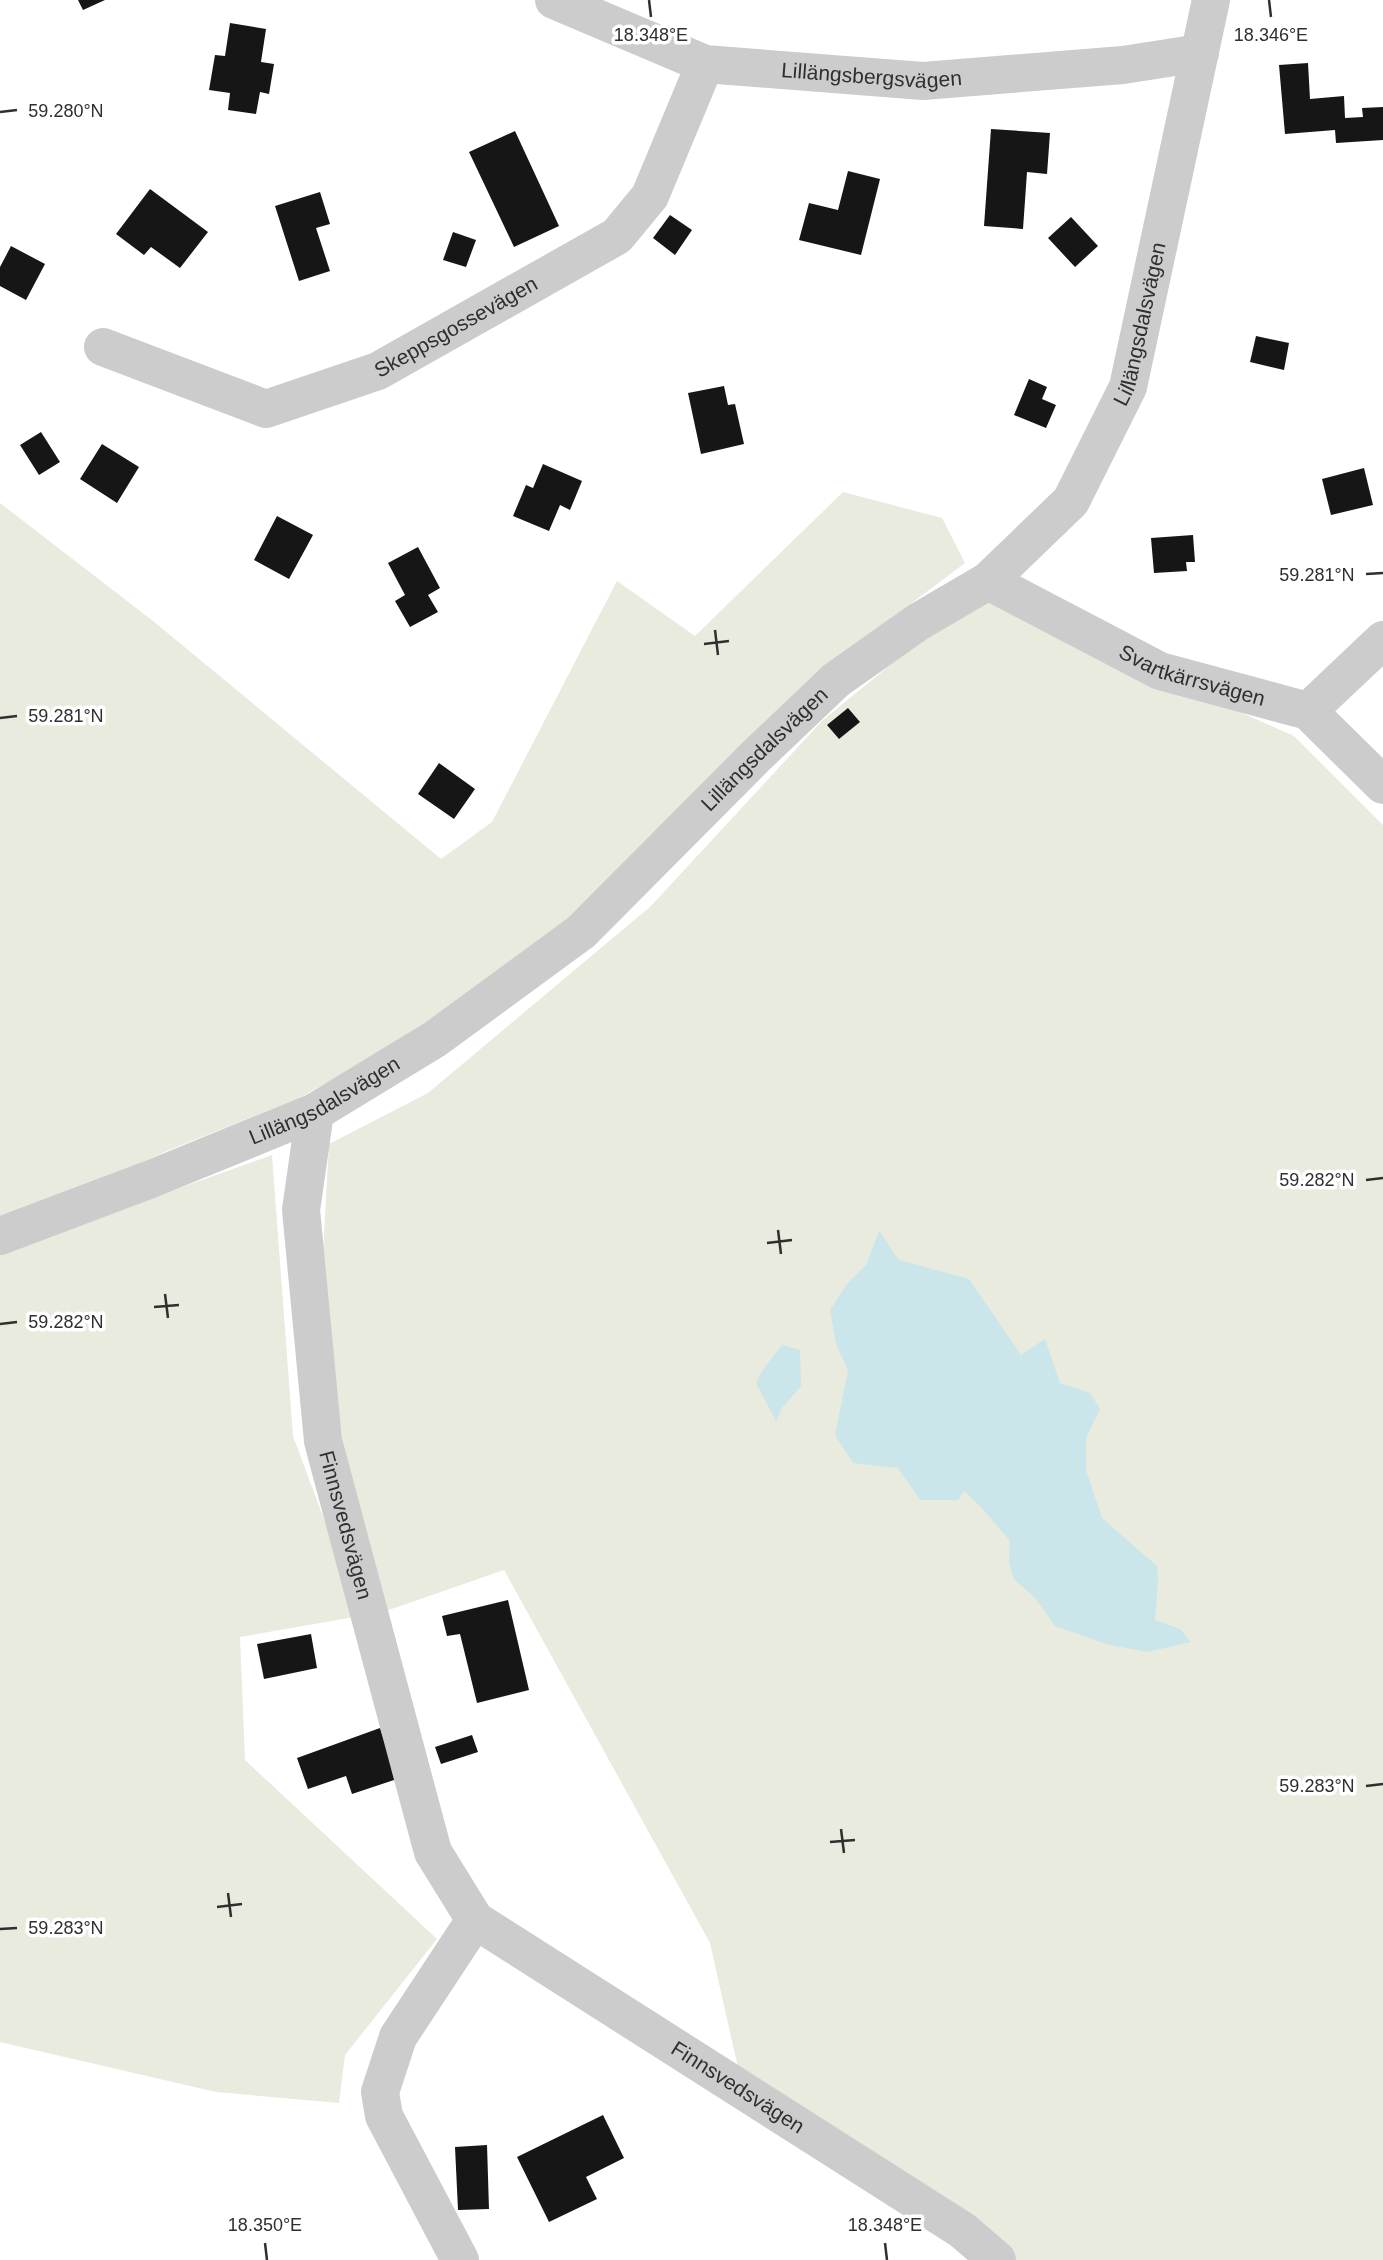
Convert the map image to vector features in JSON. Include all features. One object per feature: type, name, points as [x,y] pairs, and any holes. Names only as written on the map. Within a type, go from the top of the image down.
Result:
[{"type":"street","name":"Lillängsbergsvägen","points":[[554,0],[705,64],[923,81],[1123,65],[1200,53]]},
{"type":"street","name":"Lillängsdalsvägen","points":[[0,1236],[138,1184],[315,1112],[435,1039],[581,932],[755,757],[836,680],[918,622],[988,581],[1071,501],[1128,387],[1210,0]]},
{"type":"street","name":"Skeppsgossevägen","points":[[103,347],[265,409],[378,371],[617,236],[650,196],[705,64]]},
{"type":"street","name":"Svartkärrsvägen","points":[[988,581],[1160,671],[1308,711],[1383,785]]},
{"type":"street","points":[[1308,711],[1383,640]]},
{"type":"street","name":"Finnsvedsvägen","points":[[315,1112],[301,1210],[323,1441],[433,1852],[475,1920],[962,2230],[997,2260]]},
{"type":"street","points":[[460,2260],[384,2116],[380,2092],[398,2037],[475,1920]]},
{"type":"shaded area","points":[[843,492],[942,518],[965,563],[836,660],[568,923],[423,1030],[297,1099],[169,1150],[69,1196],[0,1220],[0,503],[153,621],[441,859],[492,822],[617,581],[695,636]]},
{"type":"shaded area","points":[[988,600],[1294,736],[1383,825],[1383,2260],[1011,2260],[741,2081],[710,1943],[504,1570],[383,1612],[333,1441],[320,1308],[329,1144],[428,1093],[651,906],[822,721],[923,638]]},
{"type":"shaded area","points":[[272,1155],[293,1436],[360,1616],[240,1637],[245,1760],[437,1939],[345,2055],[339,2103],[216,2092],[0,2042],[0,1252]]},
{"type":"water","points":[[879,1231],[899,1260],[969,1279],[1021,1355],[1045,1339],[1060,1383],[1090,1393],[1100,1409],[1086,1438],[1086,1470],[1102,1518],[1157,1566],[1155,1620],[1180,1629],[1191,1642],[1147,1652],[1106,1644],[1055,1626],[1035,1598],[1014,1579],[1009,1563],[1010,1541],[964,1491],[958,1500],[920,1500],[898,1468],[853,1463],[835,1435],[848,1370],[836,1344],[830,1310],[847,1284],[866,1265]]},
{"type":"water","points":[[782,1345],[800,1350],[801,1386],[782,1408],[776,1421],[756,1383]]},
{"type":"building","points":[[78,0],[105,0],[83,10]]},
{"type":"building","points":[[230,23],[266,29],[261,62],[274,64],[269,94],[260,92],[256,114],[228,110],[230,93],[209,90],[215,55],[225,56]]},
{"type":"building","points":[[1308,63],[1310,99],[1344,96],[1345,118],[1363,117],[1362,108],[1383,107],[1383,140],[1336,143],[1335,130],[1285,134],[1279,65]]},
{"type":"building","points":[[991,129],[1050,133],[1047,174],[1027,172],[1023,229],[984,226]]},
{"type":"building","points":[[515,131],[559,226],[514,247],[469,152]]},
{"type":"building","points":[[848,171],[880,179],[861,255],[799,240],[809,203],[838,210]]},
{"type":"building","points":[[150,189],[208,232],[180,268],[151,247],[144,255],[116,234]]},
{"type":"building","points":[[320,192],[330,224],[316,228],[330,271],[299,281],[275,206]]},
{"type":"building","points":[[670,215],[692,230],[675,255],[653,238]]},
{"type":"building","points":[[1071,217],[1098,246],[1075,267],[1048,238]]},
{"type":"building","points":[[453,232],[476,240],[466,267],[443,260]]},
{"type":"building","points":[[11,246],[45,264],[26,300],[0,286],[0,267]]},
{"type":"building","points":[[1256,336],[1289,343],[1284,370],[1250,362]]},
{"type":"building","points":[[1029,379],[1047,387],[1042,399],[1056,405],[1046,428],[1014,415]]},
{"type":"building","points":[[724,386],[728,405],[735,404],[744,444],[701,454],[688,393]]},
{"type":"building","points":[[41,432],[60,462],[39,475],[20,445]]},
{"type":"building","points":[[102,444],[139,467],[117,503],[80,479]]},
{"type":"building","points":[[543,464],[582,481],[570,510],[560,505],[549,531],[513,516],[526,485],[533,488]]},
{"type":"building","points":[[1364,468],[1373,505],[1331,515],[1322,479]]},
{"type":"building","points":[[277,516],[313,535],[289,579],[254,560]]},
{"type":"building","points":[[1193,535],[1195,562],[1186,562],[1187,571],[1154,573],[1151,538]]},
{"type":"building","points":[[418,547],[440,588],[428,595],[438,612],[410,627],[395,601],[405,595],[388,563]]},
{"type":"building","points":[[848,708],[860,722],[839,739],[827,725]]},
{"type":"building","points":[[439,763],[475,789],[454,819],[418,794]]},
{"type":"building","points":[[508,1600],[529,1690],[477,1703],[460,1634],[447,1636],[442,1616]]},
{"type":"building","points":[[311,1634],[317,1668],[264,1679],[257,1644]]},
{"type":"building","points":[[380,1728],[397,1779],[352,1794],[346,1776],[308,1789],[297,1758]]},
{"type":"building","points":[[472,1735],[478,1752],[441,1764],[435,1747]]},
{"type":"building","points":[[603,2115],[624,2158],[586,2177],[597,2199],[549,2222],[517,2157]]},
{"type":"building","points":[[487,2145],[489,2209],[458,2210],[455,2147]]}]
